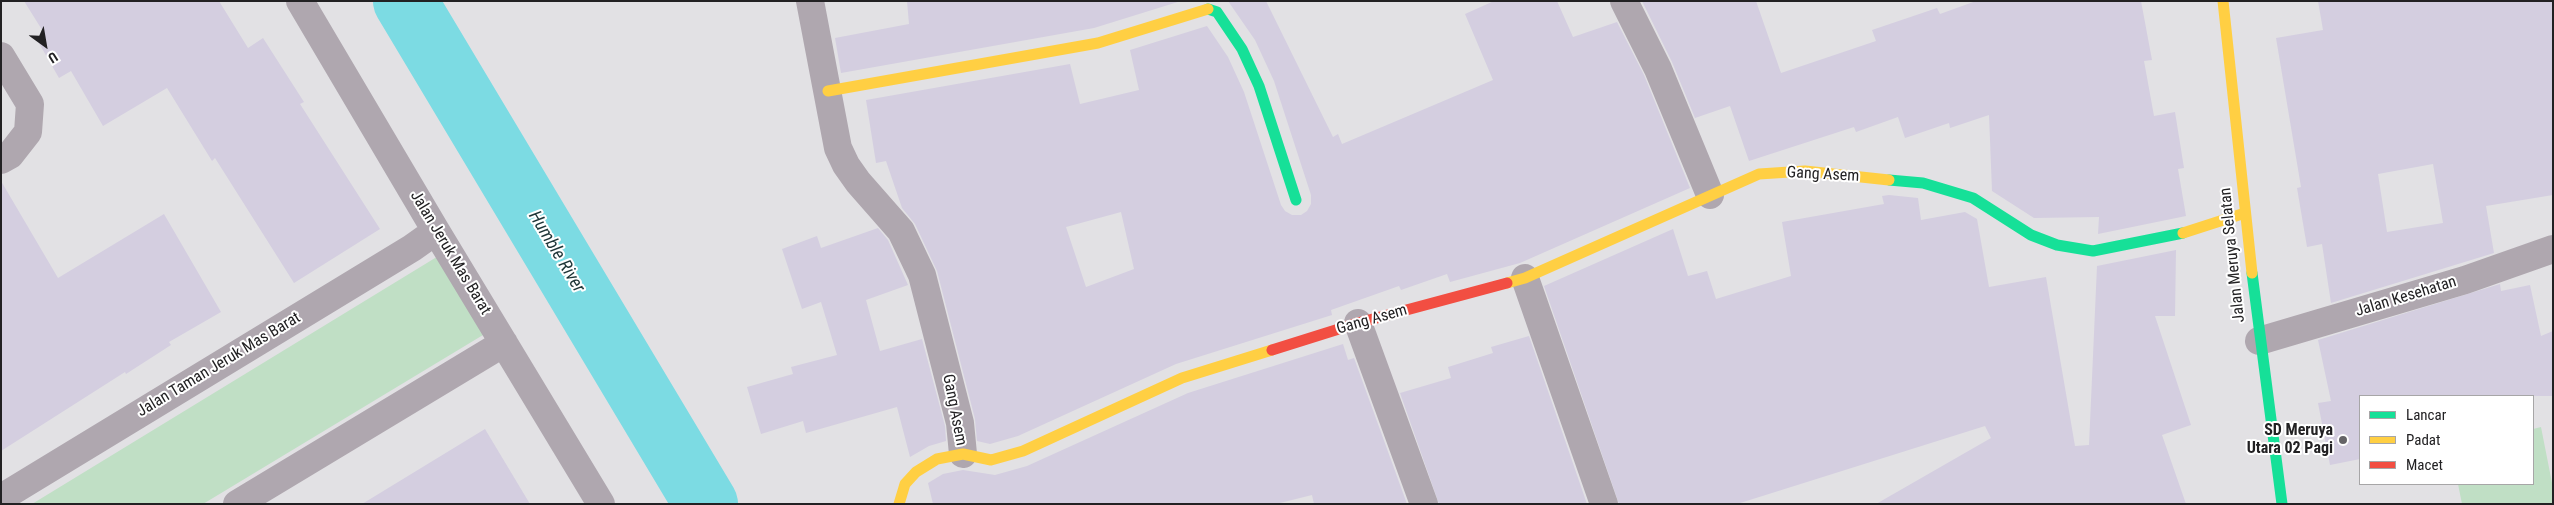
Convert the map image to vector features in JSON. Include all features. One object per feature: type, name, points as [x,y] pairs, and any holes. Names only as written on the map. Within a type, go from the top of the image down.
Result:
[{"type":"street","name":"Jalan Jeruk Mas Barat","points":[[300,1],[436,231],[602,504]]},
{"type":"street","name":"Gang Asem","points":[[810,1],[838,148],[846,165],[901,231],[922,275],[960,423],[963,454],[991,460],[1023,451],[1182,378],[1358,323],[1525,278],[1759,174],[1805,171],[1923,183],[1973,198],[2031,235],[2057,245],[2093,251],[2186,233],[2245,213]]},
{"type":"street","points":[[1624,1],[1658,69],[1710,195]]},
{"type":"street","name":"Jalan Meruya Selatan","points":[[2223,1],[2259,341],[2282,504]]},
{"type":"street","points":[[828,91],[1098,43],[1209,9],[1217,12],[1242,49],[1259,86],[1296,200]]},
{"type":"street","points":[[1,56],[30,104],[28,132],[10,155],[1,160]]},
{"type":"street","name":"Jalan Taman Jeruk Mas Barat","points":[[1,498],[412,248],[436,231]]},
{"type":"street","name":"Jalan Kesehatan","points":[[2259,341],[2465,280],[2553,250]]},
{"type":"street","points":[[1525,278],[1604,504]]},
{"type":"street","points":[[1358,323],[1424,504]]},
{"type":"street","points":[[237,504],[504,343]]},
{"type":"street","points":[[899,504],[905,484],[916,472],[937,459],[963,454]]},
{"type":"green space","points":[[440,255],[488,332],[203,504],[32,504]]},
{"type":"green space","points":[[2541,427],[2553,488],[2553,504],[2462,504],[2458,485],[2534,485],[2534,429]]},
{"type":"building","points":[[24,1],[219,1],[248,48],[263,38],[304,102],[300,104],[380,229],[294,283],[215,158],[212,161],[167,88],[103,126],[71,71],[59,78],[36,38],[44,33]]},
{"type":"building","points":[[907,1],[1181,1],[1094,28],[841,73],[835,38],[909,24]]},
{"type":"building","points":[[1228,1],[1266,1],[1333,137],[1338,134],[1342,144],[1493,80],[1465,14],[1494,1],[1557,1],[1573,37],[1617,22],[1644,75],[1690,188],[1520,263],[1450,282],[1447,274],[1401,290],[1399,286],[1331,310],[1332,315],[1176,364],[1018,436],[990,444],[977,441],[975,419],[937,271],[915,224],[902,208],[886,161],[876,163],[866,100],[1070,64],[1080,104],[1139,90],[1130,50],[1207,26],[1228,57],[1244,92],[1281,205],[1285,211],[1292,215],[1301,215],[1307,211],[1311,204],[1311,195],[1274,81],[1255,40]],"holes":[[[1121,212],[1134,269],[1086,287],[1066,227]]]},
{"type":"building","points":[[1642,1],[1756,1],[1781,73],[1876,41],[1872,30],[1937,8],[1940,14],[1976,1],[2141,1],[2152,60],[2144,61],[2154,116],[2175,112],[2184,168],[2178,169],[2186,216],[2098,234],[2099,217],[2034,218],[1992,191],[1989,115],[1950,128],[1949,123],[1905,138],[1898,117],[1856,132],[1854,127],[1749,161],[1730,106],[1695,118],[1672,62]]},
{"type":"building","points":[[2318,1],[2553,1],[2553,195],[2486,206],[2494,253],[2331,303],[2322,244],[2307,247],[2297,188],[2301,187],[2276,38],[2323,30]],"holes":[[[2433,164],[2443,223],[2387,232],[2378,174]]]},
{"type":"building","points":[[1,181],[58,278],[164,214],[221,312],[169,342],[171,345],[1,451]]},
{"type":"building","points":[[1882,196],[1918,198],[1921,220],[1965,212],[1977,219],[1989,287],[2046,277],[2075,446],[2089,445],[2097,266],[2176,250],[2175,316],[2155,316],[2191,425],[2162,435],[2186,504],[1876,504],[1991,438],[1985,426],[1737,504],[1619,504],[1544,286],[1673,229],[1688,276],[1707,271],[1716,299],[1791,276],[1782,222],[1884,204]]},
{"type":"building","points":[[878,228],[888,240],[908,285],[866,300],[880,351],[922,339],[945,426],[946,441],[929,446],[910,457],[897,407],[806,433],[803,421],[761,434],[747,387],[793,374],[791,367],[837,355],[821,302],[802,309],[782,249],[817,236],[821,248]]},
{"type":"building","points":[[2500,284],[2501,291],[2530,285],[2541,336],[2553,331],[2553,396],[2359,395],[2359,459],[2330,465],[2318,403],[2331,401],[2318,340]]},
{"type":"building","points":[[1529,336],[1587,504],[1439,504],[1400,393],[1451,378],[1448,367],[1493,353],[1491,347]]},
{"type":"building","points":[[1343,344],[1348,360],[1354,358],[1407,504],[1314,504],[1312,495],[1276,504],[933,504],[928,483],[943,474],[963,470],[995,475],[1027,466],[1188,393]]},
{"type":"building","points":[[485,429],[530,504],[362,504]]},
{"type":"waterway","name":"Humble River","points":[[405,1],[706,504]]},
{"type":"traffic: fast","points":[[1208,9],[1217,12],[1242,49],[1259,86],[1296,200]]},
{"type":"traffic: fast","points":[[1889,180],[1923,183],[1973,198],[2031,235],[2057,245],[2093,251],[2183,233]]},
{"type":"traffic: fast","points":[[2252,273],[2282,504]]},
{"type":"traffic: slow","points":[[2223,1],[2252,273]]},
{"type":"traffic: slow","points":[[828,91],[1098,43],[1208,9]]},
{"type":"traffic: slow","points":[[1507,283],[1525,278],[1759,174],[1805,171],[1889,180]]},
{"type":"traffic: slow","points":[[2183,233],[2245,213]]},
{"type":"traffic: slow","points":[[899,504],[905,484],[916,472],[937,459],[963,454],[991,460],[1023,451],[1182,378],[1272,350]]},
{"type":"traffic: jam","points":[[1272,350],[1358,323],[1507,283]]},
{"type":"place","name":"SD Meruya Utara 02 Pagi","points":[[2343,440]]}]
